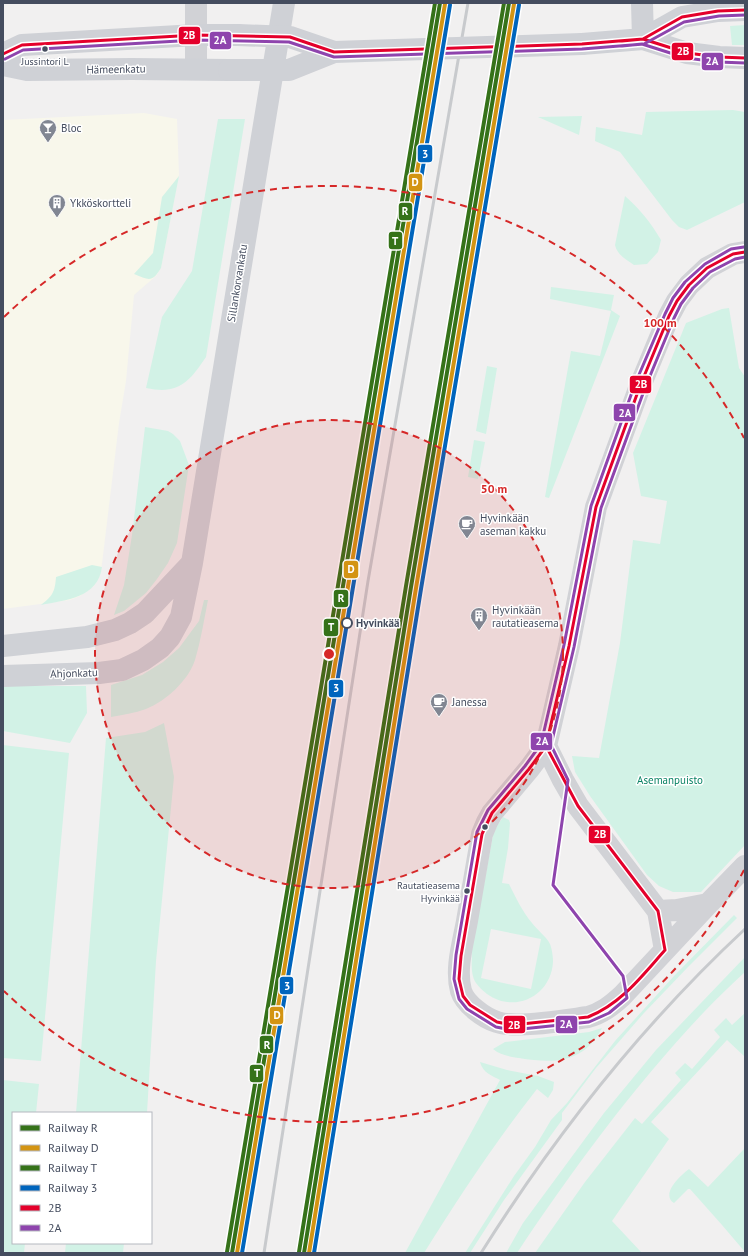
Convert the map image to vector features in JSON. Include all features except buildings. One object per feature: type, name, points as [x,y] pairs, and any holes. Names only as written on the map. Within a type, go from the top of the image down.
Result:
[{"type":"main road","name":"Sillankorvankatu","points":[[143,660],[160,648],[170,637],[181,617],[192,563],[284,3]]},
{"type":"main road","points":[[642,3],[643,39]]},
{"type":"main road","points":[[643,39],[682,17],[745,10]]},
{"type":"main road","points":[[3,54],[22,45],[196,35],[238,35],[290,37],[334,52],[582,44],[643,39],[687,52],[719,57],[745,58]]},
{"type":"main road","name":"Hämeenkatu","points":[[3,65],[27,70],[289,70],[334,52]]},
{"type":"main road","points":[[3,646],[87,636],[115,630],[130,623],[145,613],[192,563]]},
{"type":"main road","name":"Ahjonkatu","points":[[3,676],[99,673],[122,670],[143,660]]},
{"type":"street","points":[[196,3],[196,69]]},
{"type":"street","points":[[745,252],[733,254],[707,268],[689,285],[677,301],[669,316],[640,386],[596,507],[569,646],[546,746],[492,813],[482,834],[458,979],[463,996],[470,1006],[482,1014],[496,1022],[512,1025],[588,1017],[598,1014],[609,1008],[622,996],[745,866]]},
{"type":"street","points":[[546,746],[578,806],[658,911],[666,950]]},
{"type":"street","points":[[658,911],[677,910],[708,904]]},
{"type":"shaded area","points":[[144,113],[177,119],[179,175],[161,268],[156,276],[134,295],[126,381],[119,423],[101,572],[94,586],[80,596],[70,600],[3,609],[3,120]]},
{"type":"green space","points":[[745,25],[745,45],[732,45],[730,26]]},
{"type":"green space","points":[[733,110],[745,112],[745,202],[687,230],[679,227],[672,220],[620,152],[595,141],[596,127],[642,135],[646,112]]},
{"type":"green space","points":[[582,116],[579,135],[538,117]]},
{"type":"green space","points":[[218,119],[245,119],[206,357],[188,380],[175,388],[157,390],[146,388],[162,317],[192,271]]},
{"type":"green space","points":[[179,176],[161,268],[152,278],[143,278],[134,274],[153,253],[162,197]]},
{"type":"green space","points":[[625,196],[645,216],[661,240],[658,252],[647,264],[634,265],[623,257],[616,249],[615,245]]},
{"type":"green space","points":[[551,287],[614,295],[611,310],[620,316],[549,498],[545,497],[571,351],[600,356],[611,311],[550,299]]},
{"type":"green space","name":"Asemanpuisto","points":[[729,308],[739,368],[745,377],[745,845],[701,892],[673,892],[659,886],[647,875],[590,796],[575,772],[572,756],[599,758],[620,643],[633,540],[660,544],[667,501],[641,496],[633,453],[686,323],[722,309]]},
{"type":"green space","points":[[487,366],[497,368],[486,434],[476,431]]},
{"type":"green space","points":[[145,427],[168,431],[173,434],[180,441],[189,465],[177,543],[168,563],[146,593],[124,611],[114,615],[124,585],[132,535]]},
{"type":"green space","points":[[474,440],[485,442],[478,479],[468,477]]},
{"type":"green space","points":[[92,565],[102,567],[99,577],[88,591],[70,599],[41,605],[53,593],[56,577]]},
{"type":"green space","points":[[204,600],[208,600],[201,638],[192,668],[182,683],[168,696],[146,709],[111,717],[111,685],[142,675],[163,662],[179,648],[199,621]]},
{"type":"green space","points":[[3,686],[86,686],[87,713],[70,743],[3,731]]},
{"type":"green space","points":[[164,723],[174,777],[156,961],[147,1112],[76,1112],[106,738],[145,732]]},
{"type":"green space","points":[[3,745],[69,753],[41,1061],[3,1058]]},
{"type":"green space","points":[[503,817],[509,820],[508,848],[502,883],[509,884],[525,914],[548,941],[553,955],[551,974],[546,984],[539,992],[520,1002],[498,1000],[487,994],[476,983],[472,972],[472,950],[493,835]],"holes":[[[491,929],[541,939],[531,989],[481,978]]]},
{"type":"green space","points":[[734,915],[737,918],[644,1013],[596,1068],[562,1113],[562,1120],[504,1200],[470,1253],[465,1253],[514,1176],[535,1147],[551,1120],[567,1103],[615,1041],[674,976]]},
{"type":"green space","points":[[745,957],[745,972],[714,1002],[653,1069],[582,1159],[517,1253],[506,1253],[523,1223],[604,1113],[656,1050]]},
{"type":"green space","points":[[745,1013],[745,1057],[727,1040],[651,1122],[669,1139],[612,1221],[642,1253],[535,1253],[585,1182],[635,1118],[642,1124],[681,1080],[675,1073],[685,1063],[692,1069],[720,1037],[714,1030],[726,1018],[732,1025]]},
{"type":"green space","points":[[602,1028],[595,1040],[586,1048],[567,1058],[545,1061],[532,1060],[513,1057],[499,1053],[493,1049],[505,1042],[589,1032]]},
{"type":"green space","points":[[480,1062],[507,1070],[538,1076],[554,1082],[553,1090],[548,1098],[537,1089],[478,1170],[424,1253],[405,1253],[500,1080],[485,1071]]},
{"type":"green space","points":[[3,1080],[39,1084],[36,1112],[12,1112],[12,1244],[25,1244],[24,1253],[3,1253]]},
{"type":"green space","points":[[745,1148],[745,1252],[690,1189],[688,1189],[674,1203],[670,1199],[669,1195],[673,1185],[689,1169],[708,1187]]},
{"type":"green space","points":[[66,1244],[124,1244],[123,1253],[65,1253]]},
{"type":"railway","points":[[264,1253],[368,581],[468,3]]},
{"type":"railway","points":[[481,1253],[539,1166],[602,1082],[671,1003],[707,965],[745,929]]},
{"type":"rail line","name":"T","points":[[227,1252],[435,3]]},
{"type":"rail line","name":"R","points":[[232,1253],[440,3]]},
{"type":"rail line","name":"T","points":[[299,1252],[406,586],[504,3]]},
{"type":"rail line","name":"R","points":[[304,1253],[411,587],[509,3]]},
{"type":"rail line","name":"D","points":[[237,1253],[445,4]]},
{"type":"rail line","name":"D","points":[[309,1253],[416,588],[514,4]]},
{"type":"rail line","name":"3","points":[[242,1253],[450,5]]},
{"type":"rail line","name":"3","points":[[314,1253],[421,589],[519,5]]},
{"type":"transit line","name":"2B","points":[[3,54],[22,45],[196,35],[290,37],[334,52],[582,44],[643,39],[682,17],[718,11],[745,10]]},
{"type":"transit line","name":"2A","points":[[5,59],[23,50],[196,40],[289,42],[334,57],[582,49],[644,44],[684,22],[719,16],[745,15]]},
{"type":"transit line","name":"2B","points":[[622,41],[643,39],[687,53],[719,57],[745,58]]},
{"type":"transit line","name":"2A","points":[[622,46],[642,44],[686,58],[718,62],[745,63]]},
{"type":"transit line","name":"2A","points":[[744,247],[731,249],[705,264],[685,282],[673,298],[665,314],[635,384],[591,506],[564,645],[541,744],[525,766],[488,810],[477,832],[456,955],[454,979],[459,999],[467,1009],[496,1027],[512,1030],[589,1022],[609,1013],[627,998],[623,976],[553,885],[568,780],[551,745],[574,647],[601,508],[645,388],[674,318],[681,304],[693,288],[710,272],[735,259],[745,257]]},
{"type":"transit line","name":"2B","points":[[665,950],[621,997],[611,1005],[588,1017],[512,1025],[497,1022],[470,1005],[463,996],[459,979],[461,956],[482,834],[492,813],[546,746],[569,646],[596,507],[640,386],[669,316],[677,301],[689,285],[707,268],[733,254],[745,252]]},
{"type":"transit line","name":"2B","points":[[553,715],[546,746],[578,806],[658,911],[665,950]]},
{"type":"place","name":"Jussintori L","points":[[45,49]]},
{"type":"place","name":"Bloc","points":[[48,143]]},
{"type":"place","name":"Ykköskortteli","points":[[57,218]]},
{"type":"place","name":"Hyvinkään aseman kakku","points":[[467,539]]},
{"type":"place","name":"Hyvinkää","points":[[347,623]]},
{"type":"place","name":"Hyvinkään rautatieasema","points":[[479,631]]},
{"type":"place","name":"Janessa","points":[[439,717]]},
{"type":"place","name":"Rautatieasema Hyvinkää","points":[[467,891]]}]
